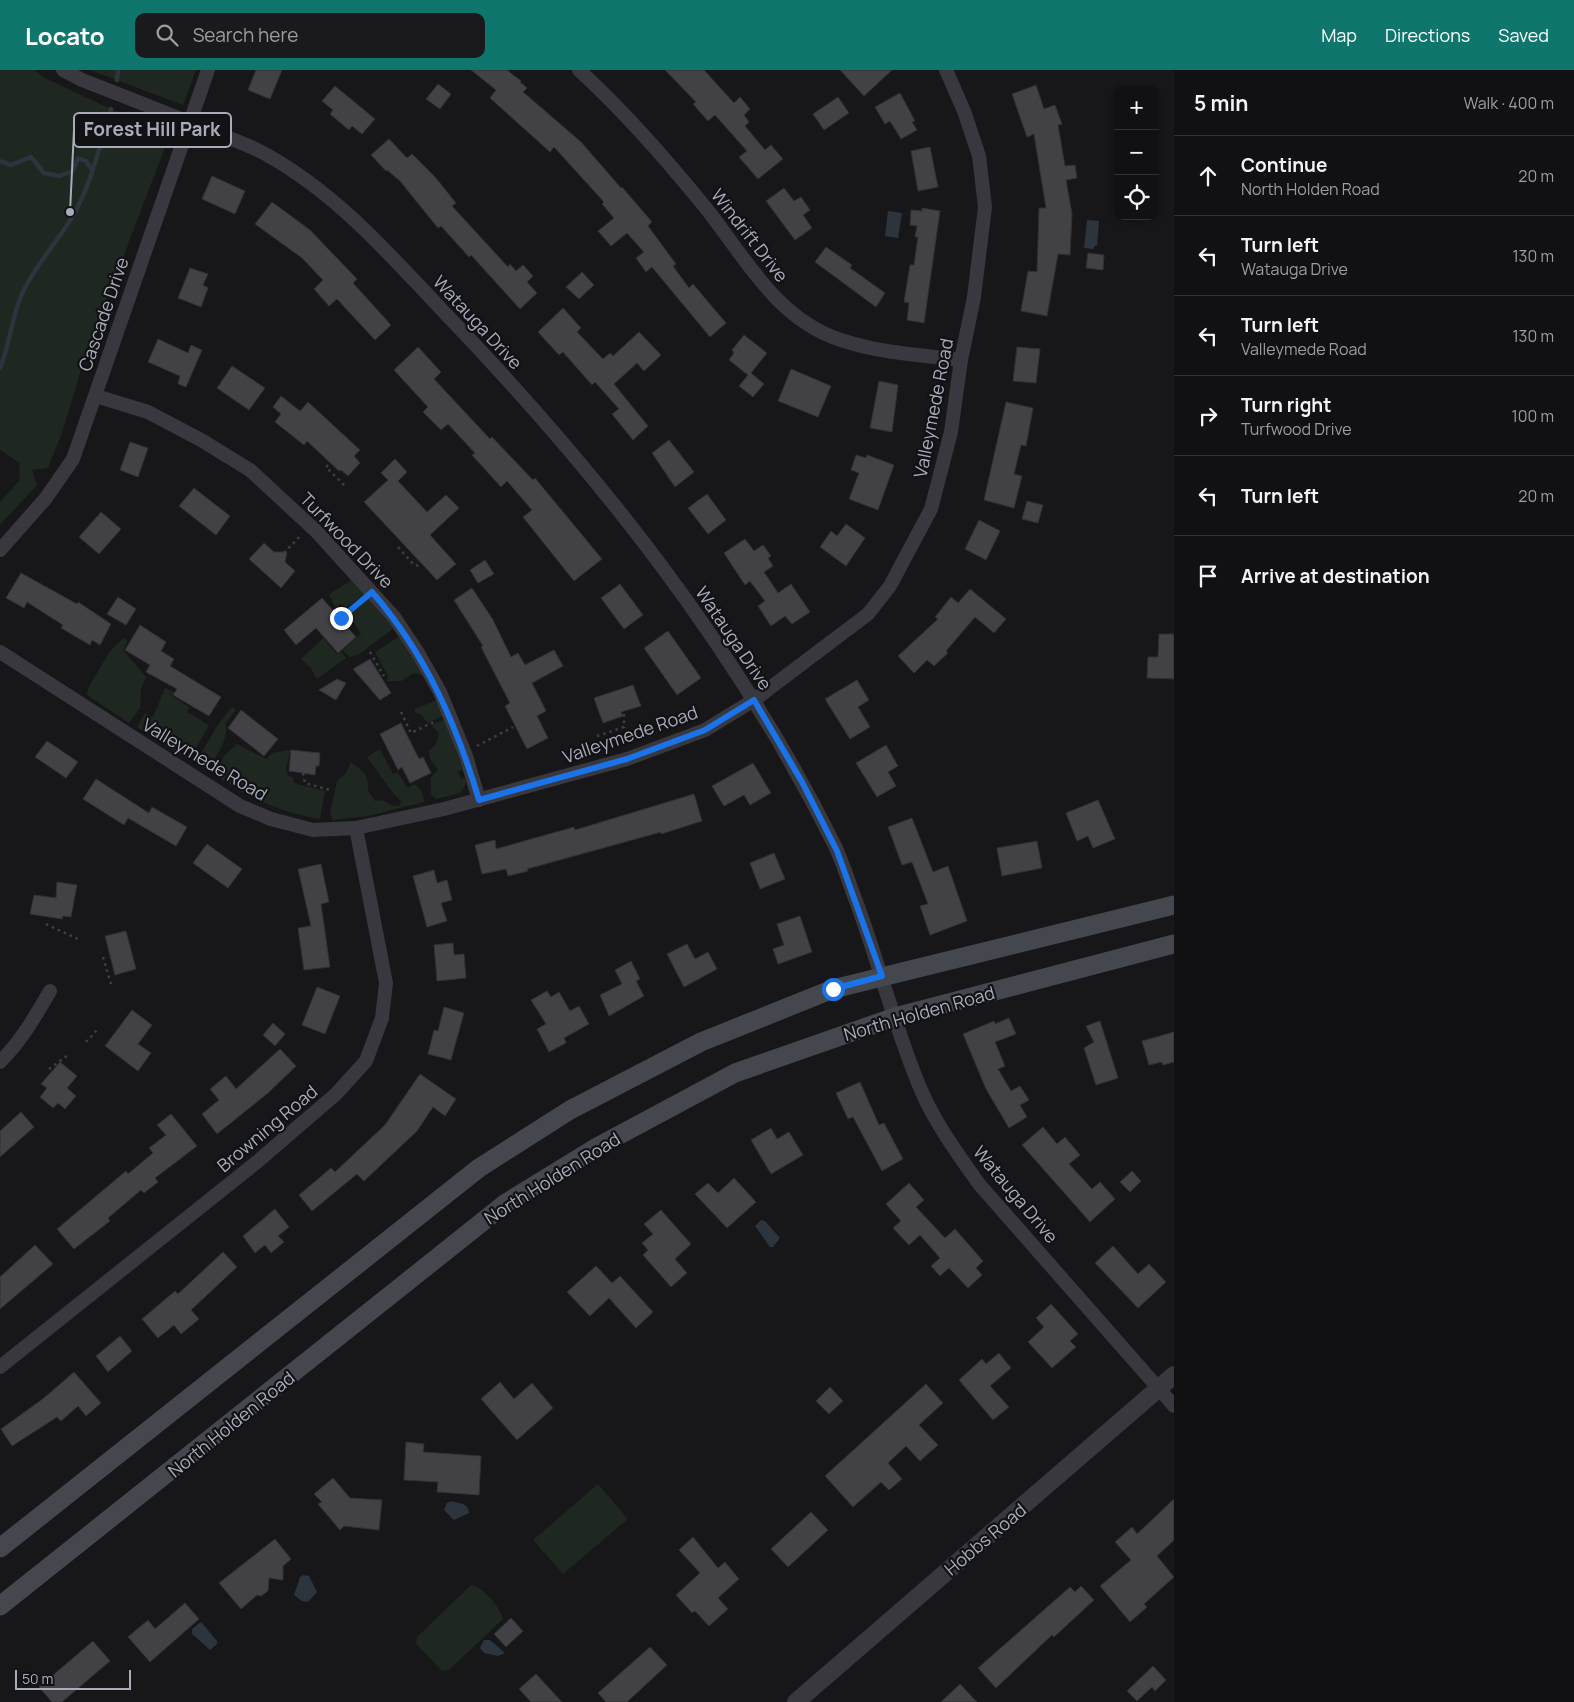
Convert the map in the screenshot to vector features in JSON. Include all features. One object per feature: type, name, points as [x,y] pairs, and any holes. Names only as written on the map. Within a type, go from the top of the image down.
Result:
[{"type":"main road","points":[[0,1548],[479,1168],[570,1110],[701,1042],[833,989],[1174,905]]},
{"type":"main road","name":"North Holden Road","points":[[0,1606],[506,1203],[597,1147],[735,1073],[895,1017],[1174,944]]},
{"type":"street","name":"Watauga Drive","points":[[63,70],[82,80],[265,153],[315,186],[352,216],[462,331],[586,468],[650,548],[754,700],[802,782],[837,851],[882,976],[904,1047],[923,1094],[952,1146],[979,1184],[1174,1406]]},
{"type":"street","name":"Cascade Drive","points":[[0,550],[46,498],[73,459],[188,122],[208,70]]},
{"type":"street","name":"Windrift Drive","points":[[579,70],[653,145],[706,210],[763,286],[784,307],[808,324],[840,340],[894,352],[961,360]]},
{"type":"street","name":"Valleymede Road","points":[[0,652],[240,806],[271,819],[313,830],[356,828],[479,800],[636,756],[705,730],[754,700],[868,614],[890,586],[931,509],[941,477],[951,432],[961,360],[974,297],[985,207],[979,156],[964,111],[946,70]]},
{"type":"street","name":"Turfwood Drive","points":[[96,396],[148,412],[202,440],[250,470],[310,525],[394,617],[418,653],[440,692],[464,752],[479,800]]},
{"type":"street","name":"Browning Road","points":[[0,1367],[257,1162],[336,1094],[366,1061],[382,1018],[386,983],[378,930],[356,828]]},
{"type":"street","points":[[0,1062],[12,1050],[31,1024],[50,991]]},
{"type":"street","name":"Hobbs Road","points":[[796,1702],[1174,1375]]},
{"type":"path","points":[[328,465],[326,468],[347,488]]},
{"type":"path","points":[[284,553],[310,525]]},
{"type":"path","points":[[398,547],[414,565],[419,566]]},
{"type":"path","points":[[341,618],[372,592]]},
{"type":"path","points":[[370,652],[384,676]]},
{"type":"path","points":[[401,712],[411,733],[448,714]]},
{"type":"path","points":[[598,736],[624,726],[624,714]]},
{"type":"path","points":[[464,752],[513,728]]},
{"type":"path","points":[[303,773],[305,783],[330,790]]},
{"type":"path","points":[[46,924],[78,939]]},
{"type":"path","points":[[103,957],[111,984]]},
{"type":"path","points":[[86,1042],[98,1029]]},
{"type":"path","points":[[49,1070],[68,1055]]},
{"type":"shaded area","points":[[0,70],[34,70],[45,78],[111,109],[172,129],[84,360],[62,433],[48,468],[32,470],[37,485],[0,525],[0,502],[19,481],[20,463],[0,450]]},
{"type":"shaded area","points":[[90,70],[196,70],[183,105]]},
{"type":"shaded area","points":[[888,211],[902,213],[898,238],[885,236]]},
{"type":"shaded area","points":[[1087,220],[1099,221],[1097,246],[1094,246],[1094,249],[1084,248]]},
{"type":"shaded area","points":[[354,579],[367,593],[347,607],[340,604],[335,607],[329,594]]},
{"type":"shaded area","points":[[369,596],[395,627],[358,655],[349,657],[343,650],[361,634],[348,613]]},
{"type":"shaded area","points":[[401,635],[426,676],[414,673],[401,681],[387,681],[388,676],[375,652]]},
{"type":"shaded area","points":[[123,638],[128,641],[123,650],[146,677],[141,690],[140,708],[129,723],[87,695],[88,688],[110,651]]},
{"type":"shaded area","points":[[323,638],[337,654],[341,652],[346,658],[317,679],[310,667],[301,659]]},
{"type":"shaded area","points":[[165,688],[174,692],[172,696],[189,707],[187,712],[209,725],[192,755],[187,759],[137,727],[145,713],[153,717]]},
{"type":"shaded area","points":[[437,700],[444,715],[428,723],[420,714],[415,713],[415,709]]},
{"type":"shaded area","points":[[232,707],[236,710],[226,723],[226,735],[221,749],[209,766],[204,769],[196,764],[198,759],[217,726]]},
{"type":"shaded area","points":[[445,720],[463,770],[458,772],[461,779],[465,778],[466,784],[460,793],[436,799],[431,794],[431,777],[438,770],[430,759],[429,751],[436,744],[439,733],[431,725]]},
{"type":"shaded area","points":[[237,744],[266,759],[272,753],[290,750],[286,770],[288,776],[293,777],[294,783],[325,791],[320,819],[264,803],[226,783],[214,774],[225,755]]},
{"type":"shaded area","points":[[380,749],[393,774],[398,773],[408,788],[414,784],[420,789],[424,802],[368,816],[333,820],[330,813],[337,781],[346,773],[351,762],[365,773],[368,791],[375,801],[382,800],[393,806],[400,805],[401,801],[367,757]]},
{"type":"shaded area","points":[[761,1220],[765,1221],[780,1238],[773,1247],[770,1247],[755,1226]]},
{"type":"shaded area","points":[[598,1484],[628,1519],[563,1574],[533,1540]]},
{"type":"shaded area","points":[[451,1501],[465,1505],[469,1513],[454,1520],[444,1510],[447,1503]]},
{"type":"shaded area","points":[[303,1575],[309,1576],[317,1592],[308,1602],[302,1601],[294,1595],[300,1577]]},
{"type":"shaded area","points":[[471,1585],[481,1589],[490,1598],[503,1619],[449,1670],[442,1671],[416,1644],[417,1637]]},
{"type":"shaded area","points":[[201,1622],[217,1641],[217,1644],[210,1650],[192,1634],[192,1629]]},
{"type":"shaded area","points":[[484,1640],[490,1640],[505,1653],[498,1656],[484,1653],[480,1648]]},
{"type":"building","points":[[256,70],[282,70],[270,99],[248,90]]},
{"type":"building","points":[[471,70],[507,70],[521,81],[527,88],[523,92],[581,142],[652,222],[648,226],[676,264],[673,266],[689,288],[693,284],[726,323],[710,337],[652,267],[646,272],[636,258],[644,252],[627,233],[611,246],[598,231],[614,218],[602,204],[604,202],[554,147],[550,152],[490,98],[496,90]]},
{"type":"building","points":[[665,70],[704,70],[734,103],[740,97],[750,109],[744,115],[749,122],[745,126],[765,150],[771,145],[783,159],[758,179],[739,157],[747,151],[715,115],[708,121],[693,104],[696,102]]},
{"type":"building","points":[[840,70],[892,70],[864,96]]},
{"type":"building","points":[[438,84],[451,94],[440,109],[426,99]]},
{"type":"building","points":[[1036,85],[1044,109],[1055,105],[1062,124],[1058,125],[1065,166],[1075,165],[1077,178],[1066,180],[1072,214],[1070,255],[1058,254],[1047,316],[1021,311],[1028,271],[1037,272],[1039,208],[1046,208],[1034,134],[1027,137],[1012,94]]},
{"type":"building","points":[[335,86],[375,119],[362,134],[352,126],[349,130],[330,114],[333,110],[322,101]]},
{"type":"building","points":[[900,93],[915,121],[912,122],[917,130],[901,139],[890,121],[885,124],[875,107]]},
{"type":"building","points":[[838,97],[849,113],[824,130],[813,114]]},
{"type":"building","points":[[389,139],[407,158],[412,154],[435,177],[456,203],[452,206],[508,267],[510,264],[516,271],[523,265],[533,276],[527,282],[537,293],[520,309],[471,255],[469,257],[441,226],[438,228],[400,181],[386,171],[371,155]]},
{"type":"building","points":[[930,147],[938,187],[918,191],[911,151]]},
{"type":"building","points":[[212,176],[245,191],[235,214],[202,199]]},
{"type":"building","points":[[784,188],[794,201],[801,197],[810,210],[803,215],[812,228],[795,240],[766,201]]},
{"type":"building","points":[[272,202],[310,230],[357,279],[353,283],[391,325],[375,340],[337,299],[329,306],[314,289],[323,280],[302,258],[255,224]]},
{"type":"building","points":[[922,208],[940,211],[924,323],[907,320],[909,303],[904,302],[910,265],[914,265],[918,237],[915,237],[917,226],[910,225],[911,210],[922,211]]},
{"type":"building","points":[[826,247],[852,265],[850,268],[885,293],[876,307],[815,262]]},
{"type":"building","points":[[1088,253],[1104,255],[1103,270],[1086,268]]},
{"type":"building","points":[[190,268],[208,274],[203,285],[208,288],[201,307],[178,298]]},
{"type":"building","points":[[582,272],[594,285],[579,299],[566,287]]},
{"type":"building","points":[[563,308],[581,328],[577,332],[603,359],[610,353],[613,356],[639,332],[661,355],[644,371],[637,363],[614,384],[648,426],[633,440],[612,414],[619,409],[595,382],[592,385],[563,352],[559,355],[538,332]]},
{"type":"building","points":[[744,335],[767,353],[751,373],[764,384],[753,397],[739,386],[748,375],[729,360],[734,353],[732,350]]},
{"type":"building","points":[[158,339],[188,353],[191,345],[202,350],[186,387],[178,384],[180,376],[148,362]]},
{"type":"building","points":[[418,347],[441,372],[434,379],[490,439],[492,437],[533,480],[535,478],[602,559],[574,581],[523,517],[532,510],[507,481],[501,487],[472,455],[475,453],[448,424],[441,430],[423,412],[428,407],[394,370]]},
{"type":"building","points":[[1017,347],[1040,349],[1036,383],[1013,381]]},
{"type":"building","points":[[232,366],[265,388],[249,410],[217,388]]},
{"type":"building","points":[[791,369],[831,386],[818,417],[778,401]]},
{"type":"building","points":[[879,381],[898,385],[892,432],[870,428]]},
{"type":"building","points":[[281,396],[300,411],[308,402],[360,450],[354,456],[360,463],[348,476],[341,470],[339,471],[307,441],[304,445],[275,422],[281,414],[273,407]]},
{"type":"building","points":[[1006,402],[1033,408],[1026,446],[1021,445],[1014,474],[1022,476],[1014,508],[984,500]]},
{"type":"building","points":[[669,440],[694,472],[675,487],[652,453]]},
{"type":"building","points":[[130,442],[148,448],[138,477],[120,470]]},
{"type":"building","points":[[856,455],[866,458],[867,455],[894,465],[878,510],[849,499],[859,473],[851,470]]},
{"type":"building","points":[[395,459],[407,472],[398,481],[427,512],[446,495],[459,508],[430,535],[456,564],[437,580],[364,502],[388,480],[381,473]]},
{"type":"building","points":[[194,488],[230,516],[216,535],[179,506]]},
{"type":"building","points":[[707,494],[726,520],[708,534],[688,508]]},
{"type":"building","points":[[1027,501],[1043,505],[1038,523],[1022,519]]},
{"type":"building","points":[[101,512],[121,529],[99,554],[79,537]]},
{"type":"building","points":[[979,520],[1000,531],[986,560],[965,549]]},
{"type":"building","points":[[846,524],[865,538],[846,566],[820,547],[831,531],[837,536]]},
{"type":"building","points":[[745,539],[754,551],[763,545],[771,556],[768,558],[773,566],[764,572],[778,593],[791,584],[810,612],[792,624],[785,616],[771,626],[758,606],[765,601],[750,581],[745,585],[724,553]]},
{"type":"building","points":[[264,543],[274,552],[287,552],[285,562],[295,571],[281,588],[249,559]]},
{"type":"building","points":[[485,560],[494,574],[478,583],[470,570]]},
{"type":"building","points":[[21,573],[77,604],[78,602],[111,624],[100,645],[92,640],[90,645],[61,628],[63,625],[27,602],[24,608],[6,598]]},
{"type":"building","points":[[620,584],[643,615],[624,629],[601,598]]},
{"type":"building","points":[[472,588],[493,620],[511,657],[518,653],[525,665],[554,650],[563,666],[532,683],[546,711],[537,716],[548,738],[527,749],[505,706],[510,703],[481,647],[483,646],[454,600]]},
{"type":"building","points":[[970,589],[1006,619],[994,633],[975,617],[946,651],[948,653],[934,666],[927,660],[914,673],[898,656],[938,619],[935,617],[951,597],[958,603]]},
{"type":"building","points":[[118,597],[136,609],[126,625],[107,614]]},
{"type":"building","points":[[322,598],[356,637],[338,653],[316,628],[296,645],[284,630]]},
{"type":"building","points":[[140,625],[166,642],[161,651],[174,659],[170,666],[221,697],[209,716],[173,695],[177,689],[146,672],[150,665],[125,650]]},
{"type":"building","points":[[668,631],[701,678],[677,695],[644,648]]},
{"type":"building","points":[[1159,634],[1174,634],[1174,679],[1147,678],[1148,657],[1158,657]]},
{"type":"building","points":[[370,659],[391,693],[380,700],[353,669]]},
{"type":"building","points":[[337,679],[346,683],[336,700],[319,690]]},
{"type":"building","points":[[857,680],[869,700],[858,707],[870,727],[850,739],[825,699]]},
{"type":"building","points":[[633,685],[641,706],[621,712],[623,716],[603,723],[594,698]]},
{"type":"building","points":[[241,710],[278,739],[264,756],[228,728]]},
{"type":"building","points":[[401,723],[419,759],[423,757],[431,773],[410,783],[402,767],[398,770],[380,734]]},
{"type":"building","points":[[47,741],[78,762],[66,778],[35,757]]},
{"type":"building","points":[[886,745],[898,766],[888,772],[896,786],[877,797],[856,763]]},
{"type":"building","points":[[291,750],[320,753],[319,766],[316,766],[315,775],[289,771]]},
{"type":"building","points":[[753,763],[771,793],[750,805],[744,795],[724,806],[712,786]]},
{"type":"building","points":[[96,779],[149,813],[152,807],[187,827],[176,846],[128,818],[124,825],[83,799]]},
{"type":"building","points":[[694,794],[702,821],[661,834],[661,832],[527,869],[528,871],[508,876],[506,869],[482,874],[475,845],[495,840],[496,849],[574,827],[575,830]]},
{"type":"building","points":[[1098,800],[1115,839],[1093,848],[1088,836],[1077,841],[1066,813]]},
{"type":"building","points":[[912,818],[933,872],[948,866],[967,921],[930,935],[920,906],[928,904],[912,862],[902,865],[888,827]]},
{"type":"building","points":[[1037,841],[1042,868],[1002,876],[997,848]]},
{"type":"building","points":[[207,844],[242,869],[228,888],[193,863]]},
{"type":"building","points":[[774,853],[785,879],[760,889],[750,863]]},
{"type":"building","points":[[321,864],[329,902],[321,904],[330,967],[304,970],[298,928],[311,926],[298,869]]},
{"type":"building","points":[[434,870],[437,883],[447,880],[452,900],[441,903],[447,921],[427,927],[413,876]]},
{"type":"building","points":[[57,882],[77,885],[71,917],[63,916],[62,919],[30,914],[34,895],[56,898]]},
{"type":"building","points":[[800,916],[812,952],[778,964],[773,949],[784,945],[777,924]]},
{"type":"building","points":[[126,931],[136,969],[115,975],[105,936]]},
{"type":"building","points":[[453,943],[454,955],[464,954],[466,978],[437,981],[434,945]]},
{"type":"building","points":[[687,944],[695,959],[708,952],[717,969],[684,987],[667,954]]},
{"type":"building","points":[[631,961],[640,979],[636,981],[644,996],[609,1016],[600,995],[622,984],[615,970]]},
{"type":"building","points":[[317,987],[340,996],[325,1034],[302,1025]]},
{"type":"building","points":[[547,991],[551,997],[559,992],[570,1011],[579,1006],[589,1024],[564,1038],[566,1043],[549,1052],[537,1029],[546,1024],[531,1000]]},
{"type":"building","points":[[444,1007],[464,1013],[451,1060],[428,1054],[434,1030],[438,1031]]},
{"type":"building","points":[[132,1010],[152,1025],[138,1044],[151,1053],[138,1071],[105,1046]]},
{"type":"building","points":[[1009,1018],[1016,1034],[995,1042],[1005,1066],[998,1069],[1011,1091],[1020,1086],[1029,1100],[1020,1105],[1027,1117],[1009,1128],[986,1089],[963,1034],[994,1021],[995,1024]]},
{"type":"building","points":[[1100,1021],[1118,1078],[1096,1085],[1084,1048],[1094,1042],[1086,1026]]},
{"type":"building","points":[[273,1023],[285,1034],[275,1046],[263,1035]]},
{"type":"building","points":[[1174,1032],[1174,1062],[1163,1065],[1162,1062],[1149,1065],[1142,1041]]},
{"type":"building","points":[[280,1049],[296,1066],[268,1093],[217,1134],[202,1114],[219,1100],[210,1089],[226,1076],[236,1089]]},
{"type":"building","points":[[60,1062],[77,1076],[67,1088],[76,1096],[65,1109],[58,1103],[53,1108],[40,1097],[47,1088],[41,1084]]},
{"type":"building","points":[[420,1074],[456,1099],[445,1116],[433,1107],[417,1131],[364,1181],[357,1174],[312,1211],[299,1195],[331,1168],[335,1172],[385,1125]]},
{"type":"building","points":[[860,1082],[879,1125],[884,1123],[903,1159],[882,1171],[853,1117],[848,1119],[836,1093]]},
{"type":"building","points":[[21,1112],[34,1127],[0,1157],[0,1131]]},
{"type":"building","points":[[171,1114],[197,1146],[155,1178],[158,1182],[144,1193],[141,1190],[108,1218],[110,1221],[74,1249],[57,1229],[126,1171],[128,1174],[153,1153],[149,1148],[166,1135],[157,1125]]},
{"type":"building","points":[[1043,1127],[1057,1144],[1065,1137],[1080,1155],[1069,1164],[1092,1189],[1100,1182],[1115,1199],[1090,1222],[1022,1145]]},
{"type":"building","points":[[771,1128],[777,1139],[789,1132],[803,1155],[771,1174],[751,1140]]},
{"type":"building","points":[[1132,1171],[1141,1181],[1130,1192],[1120,1182]]},
{"type":"building","points":[[734,1178],[756,1202],[727,1228],[695,1194],[708,1183],[718,1193]]},
{"type":"building","points":[[909,1183],[924,1200],[916,1207],[945,1238],[955,1229],[983,1261],[976,1268],[982,1275],[968,1288],[949,1268],[940,1276],[931,1266],[940,1258],[920,1235],[909,1245],[893,1228],[901,1221],[886,1204]]},
{"type":"building","points":[[275,1209],[289,1227],[278,1236],[284,1242],[271,1253],[265,1245],[255,1253],[243,1236]]},
{"type":"building","points":[[661,1210],[691,1244],[675,1259],[687,1273],[671,1287],[643,1255],[648,1250],[642,1243],[653,1234],[644,1224]]},
{"type":"building","points":[[35,1245],[53,1264],[0,1309],[0,1277]]},
{"type":"building","points":[[1113,1246],[1138,1274],[1149,1264],[1166,1282],[1138,1308],[1095,1263]]},
{"type":"building","points":[[223,1252],[237,1267],[191,1310],[199,1319],[181,1334],[174,1325],[158,1338],[142,1319],[175,1291],[178,1294]]},
{"type":"building","points":[[596,1266],[612,1283],[620,1276],[653,1312],[636,1328],[609,1298],[590,1316],[567,1292]]},
{"type":"building","points":[[1051,1304],[1078,1334],[1070,1341],[1076,1347],[1052,1368],[1028,1342],[1044,1327],[1036,1318]]},
{"type":"building","points":[[120,1336],[132,1351],[108,1372],[96,1356]]},
{"type":"building","points":[[999,1353],[1011,1368],[990,1386],[1009,1407],[993,1420],[959,1380],[982,1359],[986,1364]]},
{"type":"building","points":[[74,1372],[101,1403],[86,1416],[78,1406],[61,1421],[57,1417],[12,1446],[1,1429],[44,1398]]},
{"type":"building","points":[[500,1382],[514,1399],[532,1383],[553,1408],[517,1440],[481,1399]]},
{"type":"building","points":[[926,1384],[943,1403],[919,1425],[938,1445],[920,1461],[906,1446],[888,1463],[902,1479],[889,1490],[881,1482],[853,1507],[825,1476]]},
{"type":"building","points":[[830,1387],[843,1401],[829,1414],[816,1401]]},
{"type":"building","points":[[406,1442],[424,1444],[423,1452],[481,1456],[479,1495],[437,1492],[438,1482],[404,1480]]},
{"type":"building","points":[[333,1478],[350,1498],[382,1500],[379,1530],[344,1526],[340,1530],[318,1504],[322,1502],[314,1494]]},
{"type":"building","points":[[1174,1499],[1174,1540],[1157,1556],[1174,1577],[1144,1604],[1147,1607],[1130,1622],[1100,1586],[1131,1560],[1115,1542],[1132,1527],[1137,1534]]},
{"type":"building","points":[[811,1512],[828,1530],[788,1567],[771,1549]]},
{"type":"building","points":[[693,1537],[718,1568],[725,1562],[739,1579],[718,1598],[728,1609],[709,1626],[695,1611],[692,1613],[676,1595],[700,1573],[679,1550]]},
{"type":"building","points":[[275,1539],[291,1559],[283,1566],[283,1580],[269,1578],[268,1591],[261,1596],[257,1595],[241,1609],[219,1583]]},
{"type":"building","points":[[1081,1586],[1094,1600],[1054,1637],[1052,1635],[996,1688],[978,1668],[1070,1587],[1075,1592]]},
{"type":"building","points":[[185,1603],[199,1619],[150,1662],[128,1637],[148,1620],[155,1629]]},
{"type":"building","points":[[511,1618],[523,1631],[506,1647],[494,1634]]},
{"type":"building","points":[[93,1641],[110,1661],[62,1702],[52,1702],[39,1687]]},
{"type":"building","points":[[650,1647],[667,1665],[627,1702],[606,1702],[598,1693]]},
{"type":"building","points":[[1153,1666],[1166,1680],[1155,1691],[1152,1687],[1137,1701],[1127,1691]]},
{"type":"building","points":[[536,1674],[562,1702],[531,1702],[519,1689]]},
{"type":"building","points":[[960,1684],[977,1702],[941,1702]]},
{"type":"waterway","points":[[117,80],[118,70]]},
{"type":"waterway","points":[[0,368],[15,312],[22,294],[33,273],[68,224],[80,202],[95,163],[111,109]]},
{"type":"waterway","points":[[0,161],[11,165],[31,157],[44,173],[59,176],[73,171],[78,158],[86,161],[92,170]]},
{"type":"place","name":"Forest Hill Park","points":[[70,212]]},
{"type":"route","points":[[341,618],[372,592],[394,617],[418,653],[440,692],[466,756],[479,800],[627,759],[705,730],[754,700],[802,782],[837,851],[882,976],[833,989]]}]
